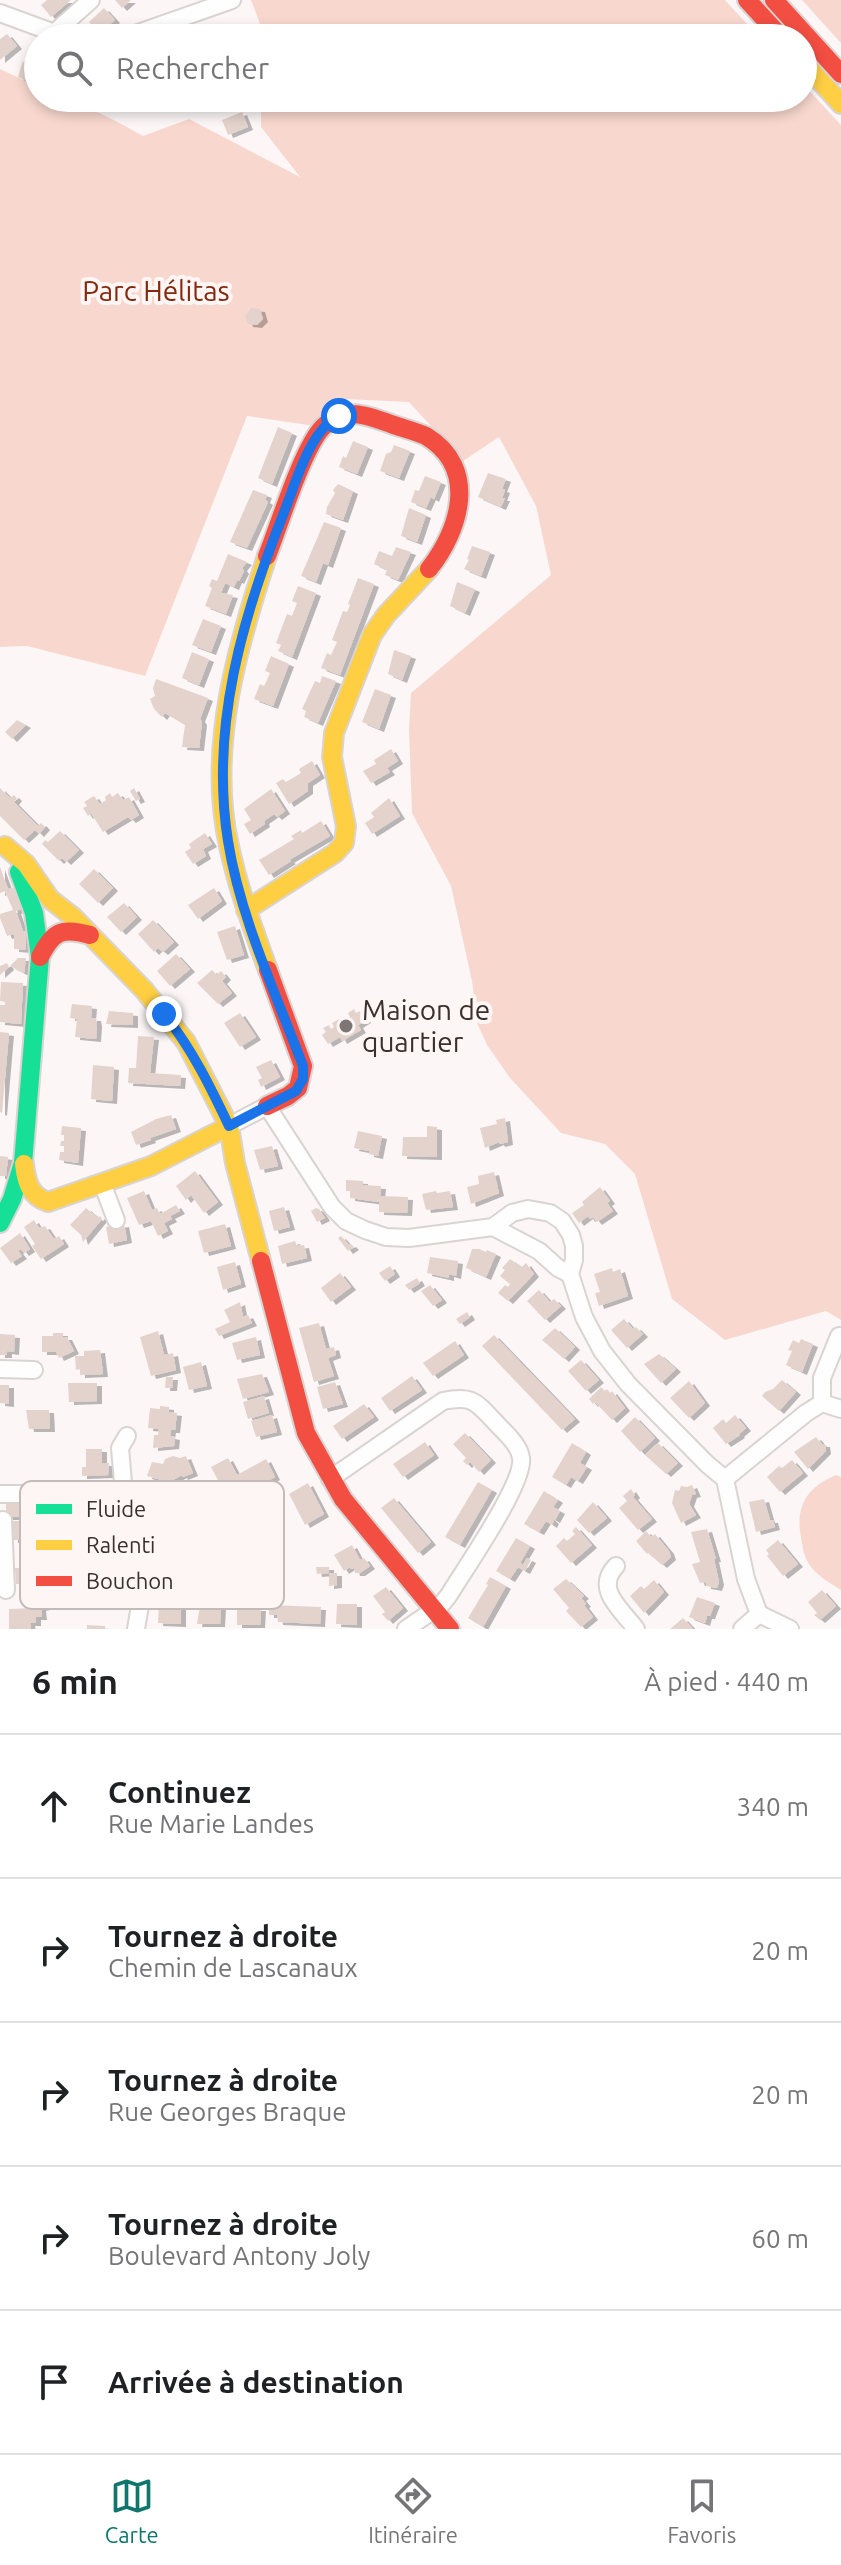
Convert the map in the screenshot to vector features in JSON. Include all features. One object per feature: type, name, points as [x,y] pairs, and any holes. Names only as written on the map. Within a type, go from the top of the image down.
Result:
[{"type":"main road","points":[[747,0],[769,24]]},
{"type":"main road","points":[[774,0],[796,24]]},
{"type":"main road","points":[[817,47],[841,74]]},
{"type":"main road","points":[[817,77],[841,104]]},
{"type":"main road","points":[[246,910],[335,853],[344,843],[346,826],[332,757],[334,733],[372,635],[440,555],[457,519],[460,492],[456,471],[444,451],[425,436],[365,414],[339,416],[321,429],[306,457],[246,619],[227,712],[222,780],[228,844],[246,910],[303,1066],[303,1079],[296,1091],[267,1106]]},
{"type":"main road","points":[[3,843],[26,864],[50,899],[73,917],[144,990],[186,1042],[229,1126],[235,1163],[306,1433],[330,1479],[358,1519],[450,1629]]},
{"type":"main road","points":[[0,1224],[12,1199],[23,1163],[40,957],[38,930],[28,890],[3,843]]},
{"type":"main road","points":[[40,957],[49,939],[56,933],[72,929],[90,935]]},
{"type":"main road","points":[[208,1137],[216,1117],[217,1100]]},
{"type":"main road","points":[[0,1224],[48,1202],[151,1166],[229,1126]]},
{"type":"main road","points":[[208,1137],[235,1163]]},
{"type":"main road","points":[[23,1163],[31,1191],[40,1200],[48,1202]]},
{"type":"street","points":[[70,24],[91,0]]},
{"type":"street","points":[[164,24],[232,0]]},
{"type":"street","points":[[0,13],[30,24]]},
{"type":"street","points":[[229,1126],[267,1106],[332,1207],[346,1221],[386,1237],[409,1238],[493,1227],[512,1213],[528,1209],[550,1213],[562,1221],[571,1235],[574,1260],[570,1274],[591,1334],[612,1365],[725,1479],[746,1579],[759,1614],[790,1629]]},
{"type":"street","points":[[102,1183],[116,1220]]},
{"type":"street","points":[[493,1227],[539,1251],[570,1274]]},
{"type":"street","points":[[822,1403],[822,1378],[839,1336]]},
{"type":"street","points":[[0,1369],[34,1370]]},
{"type":"street","points":[[330,1479],[443,1401],[463,1397],[477,1404],[516,1444],[522,1459],[517,1482],[449,1595],[434,1610],[406,1629]]},
{"type":"street","points":[[725,1479],[822,1403],[841,1409]]},
{"type":"street","points":[[123,1481],[120,1448],[127,1436]]},
{"type":"street","points":[[3,1520],[2,1559],[6,1590]]},
{"type":"street","points":[[616,1566],[606,1584],[609,1594],[636,1629]]},
{"type":"street","points":[[136,1629],[139,1609]]},
{"type":"street","points":[[742,1629],[759,1614]]},
{"type":"green space","points":[[251,0],[725,0],[747,24],[260,24]]},
{"type":"green space","points":[[802,0],[841,0],[841,43]]},
{"type":"green space","name":"Parc Hélitas","points":[[0,69],[24,80],[24,112],[96,112],[143,136],[189,119],[300,177],[261,127],[261,112],[817,112],[817,99],[841,125],[841,1320],[826,1311],[725,1340],[672,1299],[635,1174],[605,1144],[561,1133],[510,1078],[487,1045],[477,1023],[472,981],[451,886],[412,813],[409,729],[411,693],[551,575],[536,506],[499,437],[463,461],[409,402],[344,399],[315,426],[247,416],[145,676],[27,646],[0,647]]},
{"type":"green space","points":[[836,1475],[841,1477],[841,1590],[821,1577],[809,1564],[803,1550],[800,1527],[805,1499],[817,1485]]},
{"type":"building","points":[[47,0],[71,0],[51,17],[41,5]]},
{"type":"building","points":[[115,0],[131,0],[122,8]]},
{"type":"building","points":[[104,8],[115,20],[110,24],[89,22]]},
{"type":"building","points":[[7,34],[17,46],[0,60],[0,39]]},
{"type":"building","points":[[24,61],[24,80],[18,77]]},
{"type":"building","points":[[242,112],[248,127],[228,135],[222,120]]},
{"type":"building","points":[[251,308],[260,309],[263,319],[257,325],[248,324],[245,316]]},
{"type":"building","points":[[278,427],[292,433],[272,484],[258,478]]},
{"type":"building","points":[[353,441],[368,447],[357,474],[339,467]]},
{"type":"building","points":[[394,445],[410,451],[399,478],[380,471],[386,454],[391,452]]},
{"type":"building","points":[[488,473],[506,479],[501,507],[478,497]]},
{"type":"building","points":[[425,476],[441,482],[434,499],[431,497],[426,508],[411,502]]},
{"type":"building","points":[[338,484],[353,491],[343,520],[326,514],[335,493],[333,490]]},
{"type":"building","points":[[253,490],[267,495],[265,500],[268,502],[247,548],[230,542]]},
{"type":"building","points":[[409,508],[426,515],[417,542],[401,536]]},
{"type":"building","points":[[324,522],[341,528],[328,565],[323,563],[316,582],[301,576]]},
{"type":"building","points":[[472,546],[490,552],[481,576],[464,569]]},
{"type":"building","points":[[396,547],[411,552],[398,580],[385,575],[387,570],[374,564],[379,551],[392,556]]},
{"type":"building","points":[[228,554],[247,562],[234,587],[225,583],[221,593],[233,595],[226,614],[205,606],[212,579],[217,581]]},
{"type":"building","points":[[358,578],[374,584],[340,675],[321,668],[327,653],[331,655],[337,642],[332,640],[343,611],[347,612],[350,605]]},
{"type":"building","points":[[457,582],[475,589],[465,613],[450,606]]},
{"type":"building","points":[[298,586],[316,593],[292,657],[278,651],[281,645],[276,643],[287,614],[292,616],[297,603],[292,601]]},
{"type":"building","points":[[203,619],[221,626],[211,652],[192,645]]},
{"type":"building","points":[[394,650],[411,656],[402,680],[388,674]]},
{"type":"building","points":[[192,652],[209,659],[199,685],[182,678]]},
{"type":"building","points":[[271,656],[289,664],[273,706],[254,699],[260,684],[264,686],[270,673],[265,671]]},
{"type":"building","points":[[322,676],[336,681],[318,723],[304,717],[306,711],[302,709],[315,681],[320,683]]},
{"type":"building","points":[[156,679],[208,698],[200,719],[199,748],[182,747],[185,725],[165,713],[162,717],[154,709],[150,699],[155,696],[153,688]]},
{"type":"building","points":[[375,689],[391,695],[379,729],[362,722]]},
{"type":"building","points":[[17,720],[26,725],[12,739],[5,732]]},
{"type":"building","points":[[391,749],[398,761],[387,768],[390,772],[371,783],[363,771],[376,764],[374,760]]},
{"type":"building","points":[[312,761],[320,775],[308,783],[308,791],[289,804],[276,783],[283,779],[286,782],[301,773],[299,769]]},
{"type":"building","points":[[0,788],[10,798],[14,795],[17,798],[14,802],[38,826],[41,823],[45,827],[39,834],[35,830],[24,840],[0,816]]},
{"type":"building","points":[[134,788],[140,799],[136,801],[130,791]]},
{"type":"building","points":[[271,789],[285,811],[277,817],[274,814],[250,834],[244,824],[251,820],[244,809]]},
{"type":"building","points":[[110,793],[112,797],[118,793],[123,800],[129,797],[139,815],[131,820],[128,817],[103,832],[91,813],[88,816],[83,808],[87,806],[84,802],[94,796],[100,804]]},
{"type":"building","points":[[389,798],[400,816],[372,834],[365,823],[374,817],[371,813]]},
{"type":"building","points":[[321,821],[330,836],[269,875],[259,860],[294,839],[291,836]]},
{"type":"building","points":[[60,831],[79,850],[66,862],[62,858],[59,861],[42,844]]},
{"type":"building","points":[[205,833],[212,844],[203,849],[206,856],[193,864],[185,852],[191,848],[189,844]]},
{"type":"building","points":[[0,867],[8,889],[13,888],[21,907],[16,911],[23,931],[26,931],[26,950],[14,949],[14,934],[7,936],[0,918],[0,914],[13,910],[5,891],[0,893]]},
{"type":"building","points":[[94,869],[113,888],[98,903],[79,884]]},
{"type":"building","points":[[214,888],[222,901],[198,919],[188,905]]},
{"type":"building","points":[[124,903],[137,917],[121,932],[107,917]]},
{"type":"building","points":[[153,920],[174,942],[163,952],[158,948],[154,952],[138,934]]},
{"type":"building","points":[[235,926],[244,955],[227,960],[217,932]]},
{"type":"building","points":[[176,954],[190,969],[170,986],[157,971]]},
{"type":"building","points":[[18,958],[26,958],[24,973],[10,966]]},
{"type":"building","points":[[7,963],[9,967],[0,975],[0,966]]},
{"type":"building","points":[[212,970],[217,975],[221,971],[226,977],[222,981],[232,993],[218,1004],[197,983]]},
{"type":"building","points":[[1,982],[23,983],[21,1024],[0,1022],[0,1005],[5,1005],[0,1001]]},
{"type":"building","points":[[72,1004],[92,1006],[91,1018],[96,1018],[97,1024],[96,1039],[75,1037],[77,1019],[70,1018]]},
{"type":"building","name":"Maison de quartier","points":[[354,1009],[356,1013],[360,1011],[366,1020],[358,1025],[361,1030],[342,1041],[340,1037],[328,1044],[322,1035],[326,1032],[323,1028],[329,1025],[331,1029],[334,1027],[332,1023],[339,1019],[341,1023],[350,1017],[348,1013]]},
{"type":"building","points":[[109,1011],[133,1013],[133,1025],[106,1024]]},
{"type":"building","points":[[240,1013],[256,1037],[240,1047],[224,1023]]},
{"type":"building","points":[[0,1032],[9,1033],[2,1113],[0,1112]]},
{"type":"building","points":[[138,1036],[154,1037],[150,1073],[181,1075],[180,1086],[128,1083],[129,1068],[136,1068]]},
{"type":"building","points":[[271,1060],[280,1077],[261,1087],[258,1080],[262,1078],[256,1067]]},
{"type":"building","points":[[93,1065],[114,1067],[112,1101],[91,1099]]},
{"type":"building","points":[[171,1115],[176,1129],[136,1145],[131,1132]]},
{"type":"building","points":[[505,1118],[508,1142],[485,1148],[480,1128],[497,1124],[496,1120]]},
{"type":"building","points":[[62,1126],[81,1128],[78,1163],[59,1160],[60,1152],[64,1152],[64,1146],[60,1146],[64,1141]]},
{"type":"building","points":[[427,1126],[437,1127],[437,1157],[402,1156],[403,1137],[427,1137]]},
{"type":"building","points":[[358,1131],[382,1136],[378,1156],[354,1148]]},
{"type":"building","points":[[272,1146],[278,1166],[260,1170],[254,1150]]},
{"type":"building","points":[[0,1156],[8,1157],[6,1176],[0,1176]]},
{"type":"building","points":[[195,1171],[218,1202],[204,1213],[191,1195],[186,1200],[176,1186]]},
{"type":"building","points":[[494,1172],[499,1193],[471,1204],[467,1187],[479,1184],[478,1176]]},
{"type":"building","points":[[346,1180],[381,1186],[380,1196],[408,1197],[407,1213],[379,1212],[379,1202],[350,1198]]},
{"type":"building","points":[[600,1187],[613,1211],[597,1222],[588,1216],[579,1223],[572,1213]]},
{"type":"building","points":[[144,1191],[152,1210],[157,1208],[160,1214],[176,1205],[180,1211],[164,1223],[168,1231],[158,1236],[151,1221],[139,1225],[127,1198]]},
{"type":"building","points":[[450,1191],[453,1207],[426,1210],[422,1194]]},
{"type":"building","points":[[284,1207],[290,1227],[274,1231],[269,1211]]},
{"type":"building","points":[[86,1208],[102,1219],[83,1242],[81,1235],[70,1225]]},
{"type":"building","points":[[316,1208],[325,1218],[317,1222],[311,1211]]},
{"type":"building","points":[[34,1220],[39,1228],[45,1226],[54,1239],[59,1236],[64,1244],[41,1259],[24,1227]]},
{"type":"building","points":[[124,1224],[127,1240],[109,1244],[106,1227]]},
{"type":"building","points":[[225,1224],[231,1246],[204,1253],[198,1231]]},
{"type":"building","points":[[20,1233],[30,1249],[24,1253],[21,1249],[18,1251],[22,1256],[11,1263],[0,1248]]},
{"type":"building","points":[[341,1236],[354,1247],[348,1251],[338,1238]]},
{"type":"building","points":[[295,1241],[297,1246],[304,1245],[307,1258],[282,1264],[278,1246]]},
{"type":"building","points":[[472,1249],[496,1254],[486,1277],[466,1268]]},
{"type":"building","points":[[430,1257],[458,1261],[456,1276],[449,1274],[449,1278],[427,1273]]},
{"type":"building","points":[[510,1259],[522,1267],[526,1263],[534,1274],[508,1301],[498,1293],[510,1284],[500,1276]]},
{"type":"building","points":[[235,1262],[241,1284],[223,1290],[217,1267]]},
{"type":"building","points":[[390,1266],[395,1274],[385,1281],[379,1273]]},
{"type":"building","points":[[612,1268],[613,1272],[620,1269],[628,1296],[599,1306],[595,1293],[600,1292],[594,1274]]},
{"type":"building","points":[[340,1273],[351,1287],[331,1302],[321,1288]]},
{"type":"building","points":[[417,1278],[420,1283],[409,1290],[405,1285]]},
{"type":"building","points":[[430,1285],[442,1300],[433,1306],[421,1291]]},
{"type":"building","points":[[539,1290],[550,1302],[554,1299],[561,1306],[545,1320],[527,1301]]},
{"type":"building","points":[[240,1302],[243,1317],[248,1315],[252,1323],[219,1336],[215,1329],[230,1322],[224,1310]]},
{"type":"building","points":[[467,1312],[470,1317],[460,1324],[456,1319]]},
{"type":"building","points":[[624,1319],[643,1334],[627,1348],[611,1330]]},
{"type":"building","points":[[319,1323],[326,1349],[334,1347],[336,1355],[328,1358],[334,1376],[314,1382],[299,1328]]},
{"type":"building","points":[[555,1328],[575,1347],[564,1359],[542,1340]]},
{"type":"building","points":[[158,1331],[164,1355],[173,1353],[176,1370],[151,1376],[140,1337]]},
{"type":"building","points":[[53,1333],[63,1333],[74,1351],[59,1358],[56,1352],[42,1352],[42,1336],[53,1336]]},
{"type":"building","points":[[0,1334],[15,1335],[14,1352],[7,1351],[7,1355],[0,1355]]},
{"type":"building","points":[[494,1335],[575,1419],[562,1430],[482,1346]]},
{"type":"building","points":[[256,1337],[260,1355],[237,1360],[232,1343]]},
{"type":"building","points":[[801,1339],[813,1344],[802,1372],[786,1365],[793,1340],[799,1343]]},
{"type":"building","points":[[455,1341],[464,1355],[433,1376],[423,1363]]},
{"type":"building","points":[[100,1350],[103,1374],[80,1375],[80,1369],[76,1370],[75,1356],[84,1356],[84,1351]]},
{"type":"building","points":[[659,1354],[676,1369],[661,1383],[644,1364]]},
{"type":"building","points":[[581,1360],[599,1380],[586,1391],[568,1371]]},
{"type":"building","points":[[201,1362],[207,1386],[189,1390],[183,1367]]},
{"type":"building","points":[[262,1374],[269,1392],[243,1399],[237,1379]]},
{"type":"building","points":[[412,1376],[422,1390],[390,1411],[381,1398]]},
{"type":"building","points":[[166,1377],[173,1377],[172,1388],[165,1388]]},
{"type":"building","points":[[782,1380],[796,1392],[779,1411],[762,1396]]},
{"type":"building","points":[[689,1381],[705,1403],[689,1418],[670,1398]]},
{"type":"building","points":[[335,1382],[343,1404],[323,1409],[317,1387]]},
{"type":"building","points":[[68,1383],[97,1383],[97,1401],[69,1402]]},
{"type":"building","points":[[0,1385],[9,1385],[9,1404],[0,1403]]},
{"type":"building","points":[[601,1387],[610,1393],[612,1391],[625,1408],[612,1420],[589,1399]]},
{"type":"building","points":[[264,1396],[269,1413],[248,1419],[243,1402]]},
{"type":"building","points":[[364,1404],[374,1417],[342,1439],[333,1426]]},
{"type":"building","points":[[160,1406],[169,1407],[169,1412],[177,1413],[175,1430],[171,1430],[170,1436],[175,1437],[174,1446],[153,1448],[154,1435],[158,1435],[159,1429],[148,1428],[150,1408],[160,1409]]},
{"type":"building","points":[[26,1410],[49,1410],[50,1429],[29,1429]]},
{"type":"building","points":[[272,1415],[277,1432],[256,1437],[251,1421]]},
{"type":"building","points":[[735,1415],[746,1428],[726,1444],[713,1428],[723,1419],[726,1423]]},
{"type":"building","points":[[635,1417],[655,1438],[640,1452],[621,1431]]},
{"type":"building","points":[[465,1433],[491,1460],[479,1472],[470,1462],[467,1465],[463,1461],[466,1458],[453,1444]]},
{"type":"building","points":[[816,1437],[825,1444],[826,1451],[808,1469],[794,1452]]},
{"type":"building","points":[[425,1442],[434,1455],[403,1477],[393,1464]]},
{"type":"building","points":[[572,1443],[586,1452],[580,1463],[587,1467],[578,1481],[571,1477],[566,1485],[552,1477]]},
{"type":"building","points":[[658,1443],[678,1463],[666,1474],[645,1455]]},
{"type":"building","points":[[86,1449],[102,1449],[102,1463],[109,1463],[108,1475],[82,1476],[82,1467],[86,1467]]},
{"type":"building","points":[[186,1456],[193,1473],[171,1481],[147,1476],[152,1462],[163,1464],[165,1459]]},
{"type":"building","points":[[228,1458],[237,1475],[266,1459],[275,1477],[268,1481],[218,1481],[211,1467]]},
{"type":"building","points":[[792,1460],[803,1473],[780,1492],[767,1477]]},
{"type":"building","points":[[478,1482],[492,1490],[460,1545],[445,1537]]},
{"type":"building","points":[[308,1483],[324,1514],[305,1525],[289,1494]]},
{"type":"building","points":[[692,1485],[696,1494],[692,1495],[689,1504],[696,1515],[681,1523],[672,1503],[675,1490]]},
{"type":"building","points":[[631,1489],[635,1495],[633,1497],[652,1519],[638,1530],[619,1508],[627,1501],[623,1496]]},
{"type":"building","points":[[544,1491],[558,1500],[553,1507],[560,1511],[555,1520],[548,1516],[554,1521],[552,1525],[546,1521],[539,1532],[524,1524]]},
{"type":"building","points":[[6,1498],[20,1498],[20,1517],[6,1517]]},
{"type":"building","points":[[394,1498],[431,1542],[418,1553],[381,1508]]},
{"type":"building","points":[[764,1499],[775,1527],[756,1532],[749,1502]]},
{"type":"building","points":[[593,1502],[607,1518],[589,1533],[577,1520]]},
{"type":"building","points":[[12,1521],[20,1521],[20,1540],[13,1540]]},
{"type":"building","points":[[576,1527],[592,1545],[571,1563],[556,1546],[564,1538],[567,1541],[575,1534],[572,1531]]},
{"type":"building","points":[[707,1529],[716,1559],[717,1588],[706,1586],[706,1582],[700,1583],[692,1564],[700,1562],[691,1532]]},
{"type":"building","points":[[646,1531],[651,1537],[655,1534],[669,1551],[671,1557],[662,1565],[636,1541]]},
{"type":"building","points":[[516,1538],[530,1546],[520,1563],[523,1565],[527,1558],[531,1560],[525,1571],[518,1567],[510,1579],[496,1571]]},
{"type":"building","points":[[778,1540],[798,1564],[783,1576],[767,1556],[766,1550]]},
{"type":"building","points":[[352,1545],[360,1560],[364,1558],[370,1566],[360,1573],[355,1573],[354,1568],[350,1567],[344,1571],[334,1555]]},
{"type":"building","points":[[316,1567],[329,1567],[329,1573],[317,1574]]},
{"type":"building","points":[[15,1568],[20,1568],[20,1584],[16,1584]]},
{"type":"building","points":[[329,1573],[337,1573],[337,1585],[329,1586]]},
{"type":"building","points":[[490,1577],[506,1586],[483,1627],[468,1618]]},
{"type":"building","points":[[566,1579],[584,1596],[581,1598],[584,1605],[593,1617],[581,1627],[566,1611],[569,1608],[553,1589]]},
{"type":"building","points":[[654,1580],[664,1592],[644,1613],[630,1596]]},
{"type":"building","points":[[386,1587],[403,1608],[388,1621],[373,1596]]},
{"type":"building","points":[[822,1590],[836,1606],[820,1620],[808,1602]]},
{"type":"building","points":[[697,1597],[715,1603],[705,1623],[689,1617]]},
{"type":"building","points":[[337,1604],[357,1604],[357,1625],[336,1624]]},
{"type":"building","points":[[284,1606],[321,1607],[320,1624],[278,1622],[277,1615],[269,1615],[269,1609],[284,1609]]},
{"type":"building","points":[[9,1609],[41,1609],[42,1617],[36,1617],[36,1623],[30,1623],[31,1629],[9,1629]]},
{"type":"building","points":[[159,1609],[181,1609],[181,1624],[158,1623]]},
{"type":"building","points":[[200,1609],[221,1609],[220,1624],[197,1624]]},
{"type":"building","points":[[237,1609],[261,1609],[260,1625],[237,1625]]},
{"type":"building","points":[[683,1618],[693,1629],[670,1629]]},
{"type":"building","points":[[87,1625],[105,1626],[105,1629],[87,1629]]},
{"type":"traffic: fast","points":[[0,1223],[12,1199],[23,1163],[40,957],[34,913],[19,872]]},
{"type":"traffic: slow","points":[[817,77],[841,104]]},
{"type":"traffic: slow","points":[[267,556],[245,626],[228,699],[221,773],[229,846],[268,970]]},
{"type":"traffic: slow","points":[[246,910],[335,853],[344,843],[346,826],[332,757],[334,733],[372,635],[386,615],[429,569]]},
{"type":"traffic: slow","points":[[5,846],[26,864],[50,899],[73,917],[144,990],[186,1042],[229,1126],[235,1163],[261,1261]]},
{"type":"traffic: slow","points":[[24,1164],[30,1188],[48,1202],[151,1166],[229,1126]]},
{"type":"traffic: jam","points":[[747,0],[769,24]]},
{"type":"traffic: jam","points":[[774,0],[796,24]]},
{"type":"traffic: jam","points":[[817,47],[841,74]]},
{"type":"traffic: jam","points":[[267,556],[315,437],[331,420],[356,414],[426,436],[443,449],[453,465],[458,482],[456,518],[429,569]]},
{"type":"traffic: jam","points":[[40,957],[49,941],[59,933],[72,931],[90,935]]},
{"type":"traffic: jam","points":[[267,1106],[298,1088],[303,1066],[268,970]]},
{"type":"traffic: jam","points":[[261,1261],[306,1433],[343,1499],[450,1629]]},
{"type":"place","name":"Maison de quartier","points":[[346,1026]]},
{"type":"route","points":[[164,1014],[200,1066],[229,1126],[296,1091],[303,1079],[303,1066],[246,910],[228,844],[222,793],[223,745],[246,619],[267,556],[306,457],[321,429],[339,416]]}]
